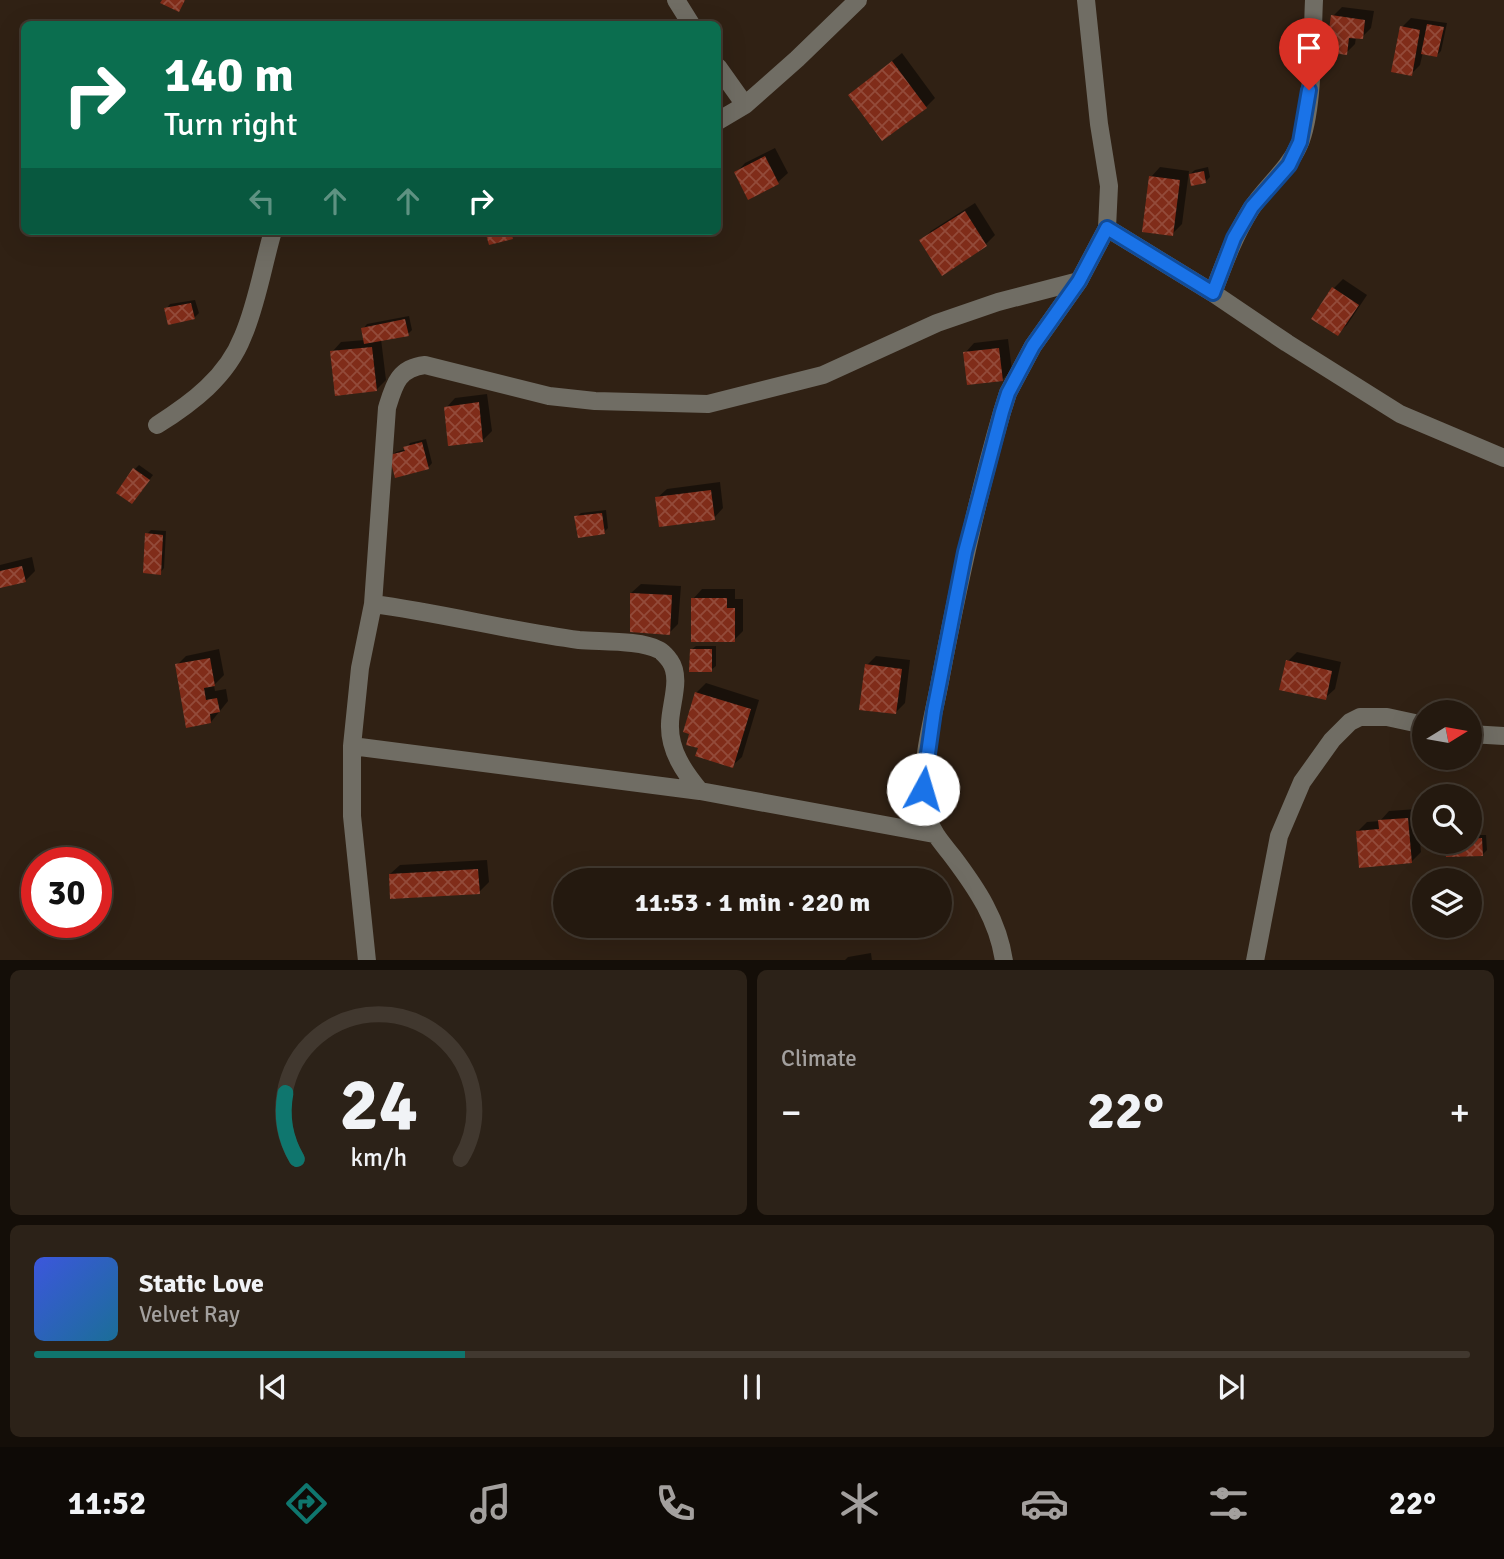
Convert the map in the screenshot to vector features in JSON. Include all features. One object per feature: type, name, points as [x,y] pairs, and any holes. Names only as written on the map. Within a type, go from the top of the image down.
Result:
[{"type":"street","points":[[676,0],[689,21]]},
{"type":"street","points":[[721,119],[745,105],[858,0]]},
{"type":"street","points":[[1004,960],[994,922],[979,893],[934,834],[927,816],[923,789],[927,752],[965,552],[1008,393],[1033,346],[1079,281],[1107,228],[1109,186],[1098,124],[1086,0]]},
{"type":"street","points":[[1213,293],[1234,238],[1252,207],[1289,165],[1300,142],[1307,109],[1314,0]]},
{"type":"street","points":[[721,71],[745,105]]},
{"type":"street","points":[[1107,228],[1400,414],[1504,458]]},
{"type":"street","points":[[157,425],[203,392],[229,363],[247,327],[272,235]]},
{"type":"street","points":[[367,960],[352,816],[352,746],[360,668],[373,604],[387,408],[394,383],[412,366],[425,365],[550,396],[595,401],[708,404],[823,375],[937,323],[998,302],[1079,281]]},
{"type":"street","points":[[373,604],[580,640],[658,649],[671,661],[675,675],[669,726],[675,752],[684,772],[699,791]]},
{"type":"street","points":[[1255,960],[1279,836],[1302,782],[1332,740],[1350,722],[1360,717],[1387,717],[1412,722]]},
{"type":"street","points":[[1482,735],[1504,736]]},
{"type":"street","points":[[352,746],[699,791],[934,834]]},
{"type":"building","points":[[162,0],[185,0],[179,12],[160,3]]},
{"type":"building","points":[[1331,15],[1365,20],[1363,39],[1349,38],[1347,55],[1326,52]]},
{"type":"building","points":[[1427,24],[1444,27],[1437,57],[1421,54]]},
{"type":"building","points":[[1400,26],[1420,30],[1412,76],[1391,72]]},
{"type":"building","points":[[892,61],[927,108],[882,141],[848,95]]},
{"type":"building","points":[[765,156],[779,184],[748,200],[734,172]]},
{"type":"building","points":[[1204,171],[1206,183],[1191,186],[1189,174]]},
{"type":"building","points":[[1149,176],[1180,180],[1173,236],[1142,232]]},
{"type":"building","points":[[965,211],[987,246],[942,276],[919,240]]},
{"type":"building","points":[[486,235],[512,235],[513,239],[489,245]]},
{"type":"building","points":[[1332,287],[1359,305],[1338,336],[1311,319]]},
{"type":"building","points":[[191,303],[195,319],[168,325],[164,308]]},
{"type":"building","points":[[405,319],[409,336],[364,344],[361,328]]},
{"type":"building","points":[[372,347],[377,391],[335,396],[330,351]]},
{"type":"building","points":[[999,348],[1003,381],[967,385],[963,352]]},
{"type":"building","points":[[479,402],[483,442],[448,446],[444,407]]},
{"type":"building","points":[[422,442],[429,469],[395,478],[389,455],[405,451],[403,447]]},
{"type":"building","points":[[133,468],[150,480],[132,504],[116,493]]},
{"type":"building","points":[[711,490],[715,520],[659,527],[655,497]]},
{"type":"building","points":[[602,513],[605,534],[578,538],[574,516]]},
{"type":"building","points":[[145,533],[163,535],[161,575],[143,573]]},
{"type":"building","points":[[22,566],[26,582],[0,588],[0,571]]},
{"type":"building","points":[[630,593],[672,595],[670,635],[630,632]]},
{"type":"building","points":[[691,598],[727,598],[727,608],[735,608],[735,642],[691,642]]},
{"type":"building","points":[[690,649],[712,649],[712,672],[689,672]]},
{"type":"building","points":[[210,658],[215,686],[204,688],[206,700],[217,698],[220,712],[210,714],[211,723],[186,728],[175,664]]},
{"type":"building","points":[[1286,660],[1332,671],[1326,700],[1279,690]]},
{"type":"building","points":[[865,664],[902,669],[896,714],[859,710]]},
{"type":"building","points":[[695,692],[751,709],[733,768],[695,756],[698,748],[686,745],[689,734],[683,732]]},
{"type":"building","points":[[1408,818],[1412,863],[1359,868],[1356,831],[1379,829],[1378,820]]},
{"type":"building","points":[[1482,838],[1483,856],[1446,857],[1446,854],[1482,854]]},
{"type":"building","points":[[478,869],[480,894],[390,899],[389,874]]},
{"type":"route","points":[[923,789],[934,711],[965,552],[1008,393],[1033,346],[1079,281],[1107,228],[1213,293],[1234,238],[1252,207],[1289,165],[1300,142],[1309,90]]}]
